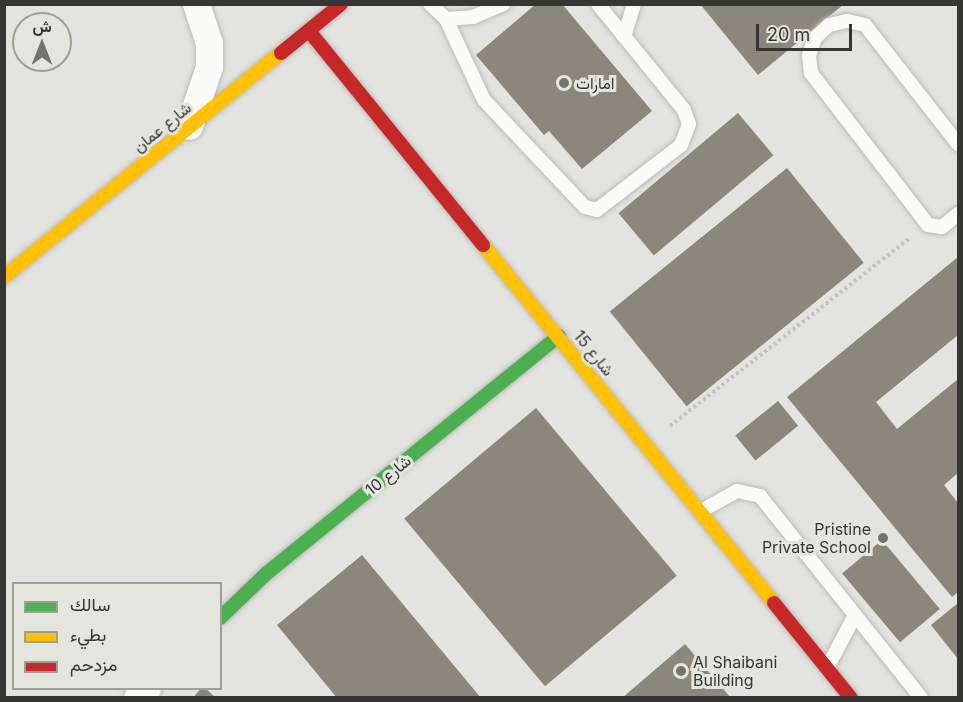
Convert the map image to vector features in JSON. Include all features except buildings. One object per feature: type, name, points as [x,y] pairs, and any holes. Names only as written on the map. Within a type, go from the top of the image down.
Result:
[{"type":"street","points":[[188,128],[209,67],[209,43],[196,4]]},
{"type":"street","name":"شارع عمان","points":[[4,277],[341,4]]},
{"type":"street","name":"شارع 15","points":[[309,31],[560,336],[851,698]]},
{"type":"street","name":"شارع 10","points":[[222,616],[267,573],[560,336]]},
{"type":"lane","points":[[430,4],[446,19],[484,100],[590,209],[608,204],[681,145],[688,132],[684,110],[598,4]]},
{"type":"lane","points":[[446,19],[473,17],[503,4]]},
{"type":"lane","points":[[624,36],[634,4]]},
{"type":"lane","points":[[958,144],[865,25],[847,21],[829,25],[815,38],[809,55],[811,73],[922,217],[939,228],[958,214]]},
{"type":"lane","points":[[701,512],[737,491],[760,496],[854,617],[921,698]]},
{"type":"lane","points":[[827,668],[854,617]]},
{"type":"path","points":[[646,444],[896,252],[922,217]]},
{"type":"traffic: fast","points":[[222,616],[267,573],[559,336]]},
{"type":"traffic: slow","points":[[4,277],[281,53]]},
{"type":"traffic: slow","points":[[483,245],[774,603]]},
{"type":"traffic: jam","points":[[281,53],[341,4]]},
{"type":"traffic: jam","points":[[309,31],[483,245]]},
{"type":"traffic: jam","points":[[774,603],[851,698]]},
{"type":"place","name":"امارات","points":[[564,83]]},
{"type":"place","name":"Pristine Private School","points":[[883,538]]},
{"type":"place","name":"Al Shaibani Building","points":[[681,671]]}]
